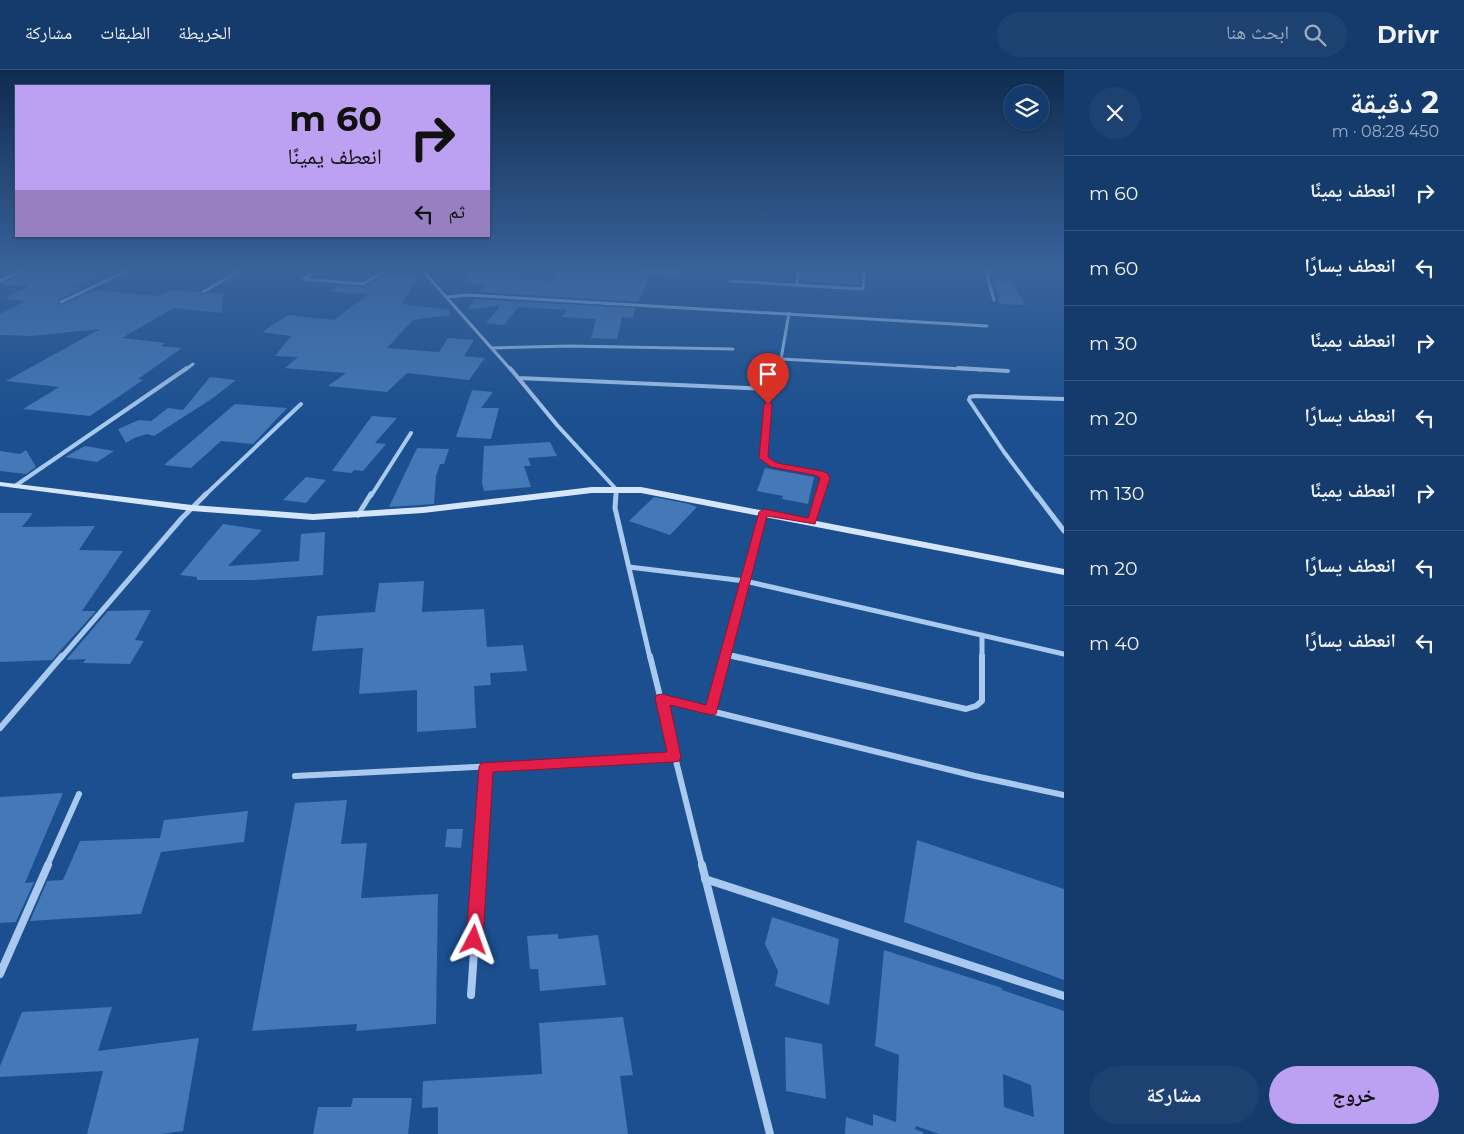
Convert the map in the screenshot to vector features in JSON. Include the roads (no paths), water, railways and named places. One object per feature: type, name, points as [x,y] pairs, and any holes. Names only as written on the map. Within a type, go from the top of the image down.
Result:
[{"type":"main road","points":[[0,484],[192,508],[291,516],[358,515],[423,510],[538,495],[616,489],[659,492],[1064,572]]},
{"type":"street","points":[[467,321],[557,425],[616,489],[616,508],[662,698],[674,757],[770,1134]]},
{"type":"street","points":[[781,359],[788,321]]},
{"type":"street","points":[[906,321],[987,326]]},
{"type":"street","points":[[491,348],[569,346],[733,349]]},
{"type":"street","points":[[812,522],[824,483],[824,475],[774,465],[764,458],[771,362],[781,359],[1008,371]]},
{"type":"street","points":[[15,486],[193,364]]},
{"type":"street","points":[[518,378],[769,389]]},
{"type":"street","points":[[1064,399],[975,396],[970,397],[968,400],[1004,452],[1064,531]]},
{"type":"street","points":[[0,728],[192,508],[301,404]]},
{"type":"street","points":[[358,515],[411,433]]},
{"type":"street","points":[[711,710],[764,512]]},
{"type":"street","points":[[630,567],[746,581],[1064,654]]},
{"type":"street","points":[[726,655],[954,707],[970,709],[978,706],[982,701],[982,634]]},
{"type":"street","points":[[662,698],[976,776],[1064,795]]},
{"type":"street","points":[[295,776],[674,757]]},
{"type":"street","points":[[471,995],[486,767]]},
{"type":"street","points":[[0,974],[79,794]]},
{"type":"street","points":[[705,879],[1064,996]]}]
